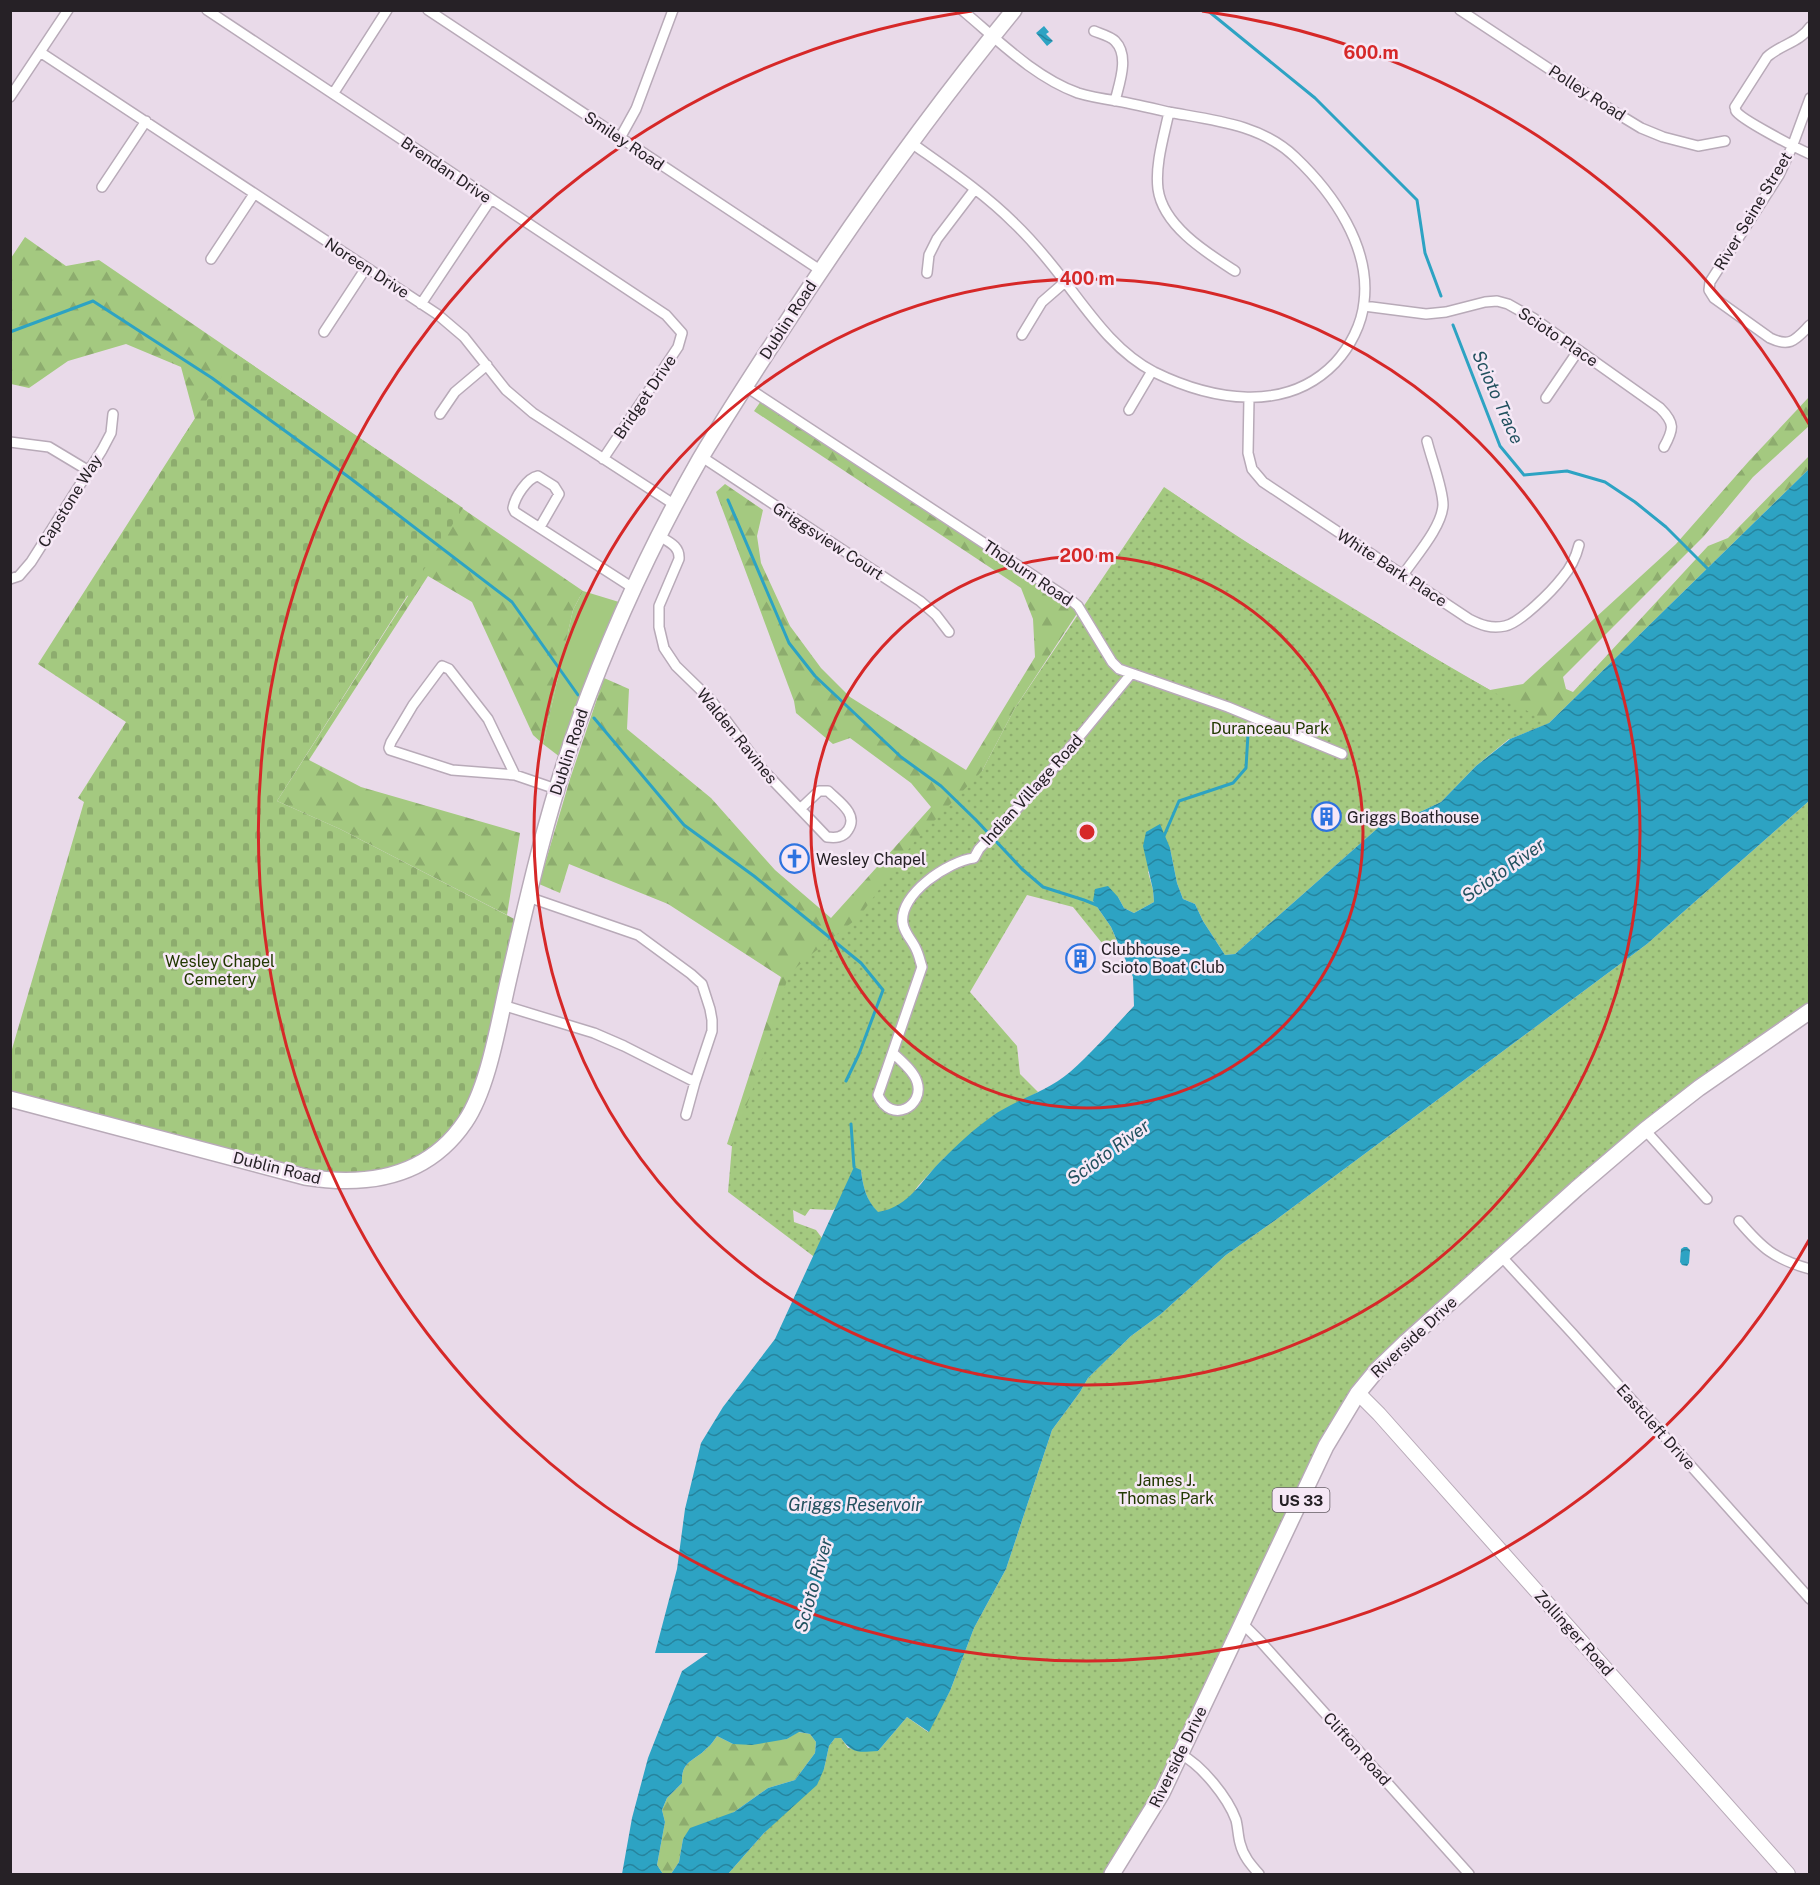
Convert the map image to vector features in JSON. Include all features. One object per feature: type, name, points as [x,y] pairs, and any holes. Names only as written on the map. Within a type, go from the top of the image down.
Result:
[{"type":"main road","name":"Dublin Road","points":[[10,1099],[305,1177],[342,1181],[376,1179],[415,1166],[439,1150],[462,1126],[473,1110],[485,1078],[556,789],[603,655],[633,588],[702,457],[820,270],[910,142],[1014,10]]},
{"type":"main road","name":"Riverside Drive","points":[[1112,1875],[1148,1818],[1243,1624],[1326,1446],[1358,1393],[1384,1362],[1645,1130],[1699,1088],[1809,1011]]},
{"type":"main road","name":"Zollinger Road","points":[[1358,1393],[1788,1875]]},
{"type":"street","points":[[10,97],[68,10]]},
{"type":"street","name":"Brendan Drive","points":[[207,10],[666,315],[682,333]]},
{"type":"street","points":[[333,94],[387,10]]},
{"type":"street","name":"Smiley Road","points":[[428,10],[820,270]]},
{"type":"street","points":[[620,138],[636,109],[673,10]]},
{"type":"street","points":[[910,142],[975,189],[1013,222],[1048,260],[1112,341],[1152,371],[1197,389],[1249,398],[1278,396],[1305,386],[1329,369],[1348,347],[1359,325],[1364,306],[1364,274],[1358,250],[1331,196],[1292,154],[1256,131],[1212,118],[1090,96],[1066,88],[1042,75],[962,10]]},
{"type":"street","name":"Polley Road","points":[[1460,10],[1641,128],[1663,137],[1698,146],[1725,141]]},
{"type":"street","points":[[1809,27],[1800,37],[1774,50],[1767,57],[1735,107],[1739,114],[1792,147],[1809,154]]},
{"type":"street","points":[[1094,31],[1111,38],[1120,48],[1122,62],[1115,100]]},
{"type":"street","name":"Noreen Drive","points":[[40,52],[437,314],[464,337],[517,400],[532,413],[675,505]]},
{"type":"street","name":"River Seine Street","points":[[1809,98],[1779,176],[1710,282],[1709,290],[1714,298],[1770,338],[1785,343],[1792,341],[1809,325]]},
{"type":"street","points":[[1170,112],[1159,166],[1158,189],[1161,200],[1166,212],[1196,245],[1235,272]]},
{"type":"street","points":[[102,187],[146,121]]},
{"type":"street","points":[[927,273],[929,255],[937,239],[975,189]]},
{"type":"street","points":[[211,259],[254,195]]},
{"type":"street","points":[[420,303],[490,200]]},
{"type":"street","points":[[324,332],[366,268]]},
{"type":"street","points":[[1022,335],[1042,302],[1065,282]]},
{"type":"street","name":"Scioto Place","points":[[1364,306],[1426,314],[1446,312],[1485,302],[1497,301],[1508,304],[1533,318],[1666,413],[1672,425],[1672,433],[1665,447]]},
{"type":"street","name":"Bridget Drive","points":[[603,459],[678,347],[682,333]]},
{"type":"street","points":[[1546,398],[1578,351]]},
{"type":"street","points":[[440,414],[455,392],[487,365]]},
{"type":"street","points":[[1129,410],[1152,371]]},
{"type":"street","name":"Thoburn Road","points":[[745,386],[1072,601],[1078,606],[1112,662],[1119,669],[1228,707],[1342,754]]},
{"type":"street","name":"White Bark Place","points":[[1249,398],[1248,453],[1252,469],[1263,482],[1469,619],[1483,626],[1507,626],[1526,614],[1562,578],[1576,556],[1579,545]]},
{"type":"street","name":"Capstone Way","points":[[11,579],[23,572],[31,562],[89,471],[111,433],[113,414]]},
{"type":"street","points":[[1403,575],[1441,516],[1443,503],[1441,492],[1426,441]]},
{"type":"street","points":[[10,442],[49,447],[89,471]]},
{"type":"street","name":"Griggsview Court","points":[[702,457],[920,602],[936,615],[949,632]]},
{"type":"street","points":[[540,527],[559,494],[554,486],[538,476],[530,479],[515,501],[513,508],[515,512],[633,588]]},
{"type":"street","name":"Walden Ravines","points":[[659,536],[678,548],[680,553],[659,606],[659,627],[664,648],[676,666],[711,700],[762,769],[800,809],[827,837],[836,838],[844,835],[852,822],[851,815],[828,791],[819,791],[800,809]]},
{"type":"street","points":[[515,775],[488,719],[449,669],[442,666],[413,705],[389,747],[393,752],[452,770],[515,775],[556,789]]},
{"type":"street","name":"Indian Village Road","points":[[893,1053],[918,1083],[915,1101],[900,1111],[892,1110],[885,1105],[878,1095],[922,967],[916,948],[905,931],[902,921],[904,909],[910,898],[930,879],[954,863],[974,858],[979,849],[1017,810],[1131,674]]},
{"type":"street","points":[[528,897],[638,935],[702,984],[710,1009],[712,1031],[686,1115]]},
{"type":"street","points":[[502,1005],[594,1033],[695,1082]]},
{"type":"street","points":[[1645,1130],[1707,1198]]},
{"type":"street","points":[[1738,1221],[1771,1253],[1785,1261],[1809,1269]]},
{"type":"street","name":"Eastcleft Drive","points":[[1501,1256],[1809,1599]]},
{"type":"street","name":"Clifton Road","points":[[1243,1624],[1469,1875]]},
{"type":"street","points":[[1180,1754],[1192,1760],[1226,1799],[1236,1821],[1244,1856],[1259,1875]]},
{"type":"green space","points":[[25,237],[66,266],[99,260],[583,591],[573,610],[543,744],[533,735],[472,602],[428,576],[309,760],[361,787],[520,833],[507,915],[340,829],[277,801],[408,596],[181,440],[195,419],[181,367],[126,344],[68,361],[29,388],[11,384],[11,258]]},
{"type":"green space","name":"Wesley Chapel Cemetery","points":[[236,354],[463,508],[277,801],[340,829],[522,923],[485,1078],[439,1150],[354,1181],[11,1099],[10,1056],[84,802],[78,798],[126,722],[38,664]]},
{"type":"green space","points":[[1809,397],[1809,426],[1753,477],[1704,536],[1563,677],[1566,689],[1573,692],[1708,546],[1728,538],[1809,456],[1809,469],[1549,723],[1510,739],[1164,487],[1231,533],[1490,690],[1523,684],[1676,544]]},
{"type":"green space","points":[[761,401],[1080,609],[1015,708],[982,771],[1004,794],[757,1158],[727,1144],[781,977],[668,904],[569,864],[560,893],[539,884],[570,779],[604,678],[629,689],[627,729],[711,798],[775,870],[831,918],[931,807],[911,783],[850,738],[833,744],[796,713],[794,701],[716,492],[725,484],[763,510],[757,536],[761,563],[790,626],[821,668],[850,697],[966,770],[1035,657],[1033,619],[1021,588],[754,411]]},
{"type":"green space","name":"Duranceau Park","points":[[1164,487],[1354,610],[1549,723],[1509,739],[1476,766],[1441,802],[1403,820],[1379,827],[1235,954],[1225,955],[1195,904],[1183,899],[1177,883],[1170,848],[1148,872],[1154,902],[1134,913],[1124,908],[1118,897],[1093,901],[1111,927],[1122,953],[1102,943],[1073,907],[1027,895],[970,992],[1017,1046],[1020,1074],[1038,1092],[991,1117],[943,1159],[909,1199],[894,1209],[878,1213],[866,1193],[861,1170],[838,1206],[833,1210],[810,1209],[805,1216],[793,1210],[794,1222],[816,1230],[828,1246],[825,1265],[728,1192],[732,1146],[789,974],[859,917],[914,842],[982,771],[1015,708]]},
{"type":"green space","points":[[583,591],[619,602],[589,672],[560,757],[543,744],[573,610]]},
{"type":"green space","name":"James J. Thomas Park","points":[[1809,801],[1809,1011],[1699,1088],[1358,1393],[1243,1624],[1112,1874],[728,1874],[824,1769],[829,1746],[835,1738],[841,1738],[848,1748],[878,1751],[907,1717],[928,1732],[950,1691],[974,1628],[1006,1569],[1052,1430],[1088,1378],[1131,1336],[1161,1314],[1226,1255],[1647,944]]},
{"type":"green space","points":[[798,1732],[810,1734],[816,1742],[815,1753],[795,1780],[768,1788],[734,1812],[683,1839],[679,1862],[671,1874],[663,1874],[657,1865],[665,1822],[662,1810],[667,1798],[682,1783],[682,1775],[689,1762],[702,1753],[717,1736],[733,1744],[787,1739]]},
{"type":"water","points":[[1044,26],[1049,32],[1046,34],[1053,41],[1047,46],[1036,33]]},
{"type":"water","name":"Griggs Reservoir","points":[[1809,469],[1809,801],[1647,944],[1226,1255],[1161,1314],[1131,1336],[1088,1378],[1052,1430],[1006,1569],[974,1628],[950,1691],[929,1732],[907,1717],[878,1751],[853,1750],[841,1738],[835,1738],[829,1746],[824,1769],[817,1785],[764,1833],[728,1874],[671,1874],[679,1862],[683,1839],[690,1828],[734,1812],[768,1788],[795,1780],[815,1753],[816,1742],[810,1734],[799,1732],[787,1739],[752,1745],[733,1744],[717,1736],[686,1766],[682,1775],[682,1783],[667,1798],[662,1810],[665,1822],[657,1865],[663,1874],[622,1874],[632,1818],[648,1758],[682,1671],[708,1653],[655,1653],[677,1569],[685,1509],[701,1443],[723,1407],[775,1339],[854,1167],[861,1170],[866,1193],[878,1212],[899,1205],[972,1132],[1001,1111],[1051,1085],[1070,1072],[1134,1006],[1133,977],[1111,927],[1093,901],[1095,889],[1108,886],[1124,908],[1134,913],[1154,902],[1143,846],[1146,832],[1160,824],[1170,848],[1177,883],[1183,899],[1195,904],[1225,955],[1235,954],[1379,827],[1403,820],[1441,802],[1476,766],[1510,739],[1549,723]]},
{"type":"water","points":[[1684,1247],[1690,1250],[1687,1266],[1680,1262],[1681,1249]]},
{"type":"waterway","name":"Scioto Trace","points":[[1207,10],[1315,98],[1417,200],[1425,253],[1441,296]]},
{"type":"waterway","points":[[10,332],[93,301],[212,378],[350,478],[512,602],[578,695]]},
{"type":"waterway","name":"Scioto Trace","points":[[1453,325],[1500,446],[1524,475],[1567,471],[1605,482],[1666,527],[1708,569]]},
{"type":"waterway","points":[[728,500],[789,643],[815,676],[901,757],[941,786],[1022,869],[1043,887],[1099,906]]},
{"type":"waterway","points":[[594,718],[684,825],[754,876],[861,963],[883,990],[859,1054],[846,1081]]},
{"type":"waterway","points":[[1164,836],[1179,801],[1233,783],[1246,768],[1248,734]]},
{"type":"waterway","points":[[851,1124],[854,1167]]},
{"type":"place","name":"Griggs Boathouse","points":[[1326,817]]},
{"type":"place","name":"Wesley Chapel","points":[[795,859]]},
{"type":"place","name":"Clubhouse - Scioto Boat Club","points":[[1080,958]]},
{"type":"water label","name":"Scioto River","points":[[1503,870]]},
{"type":"water label","name":"Scioto River","points":[[1108,1152]]},
{"type":"water label","name":"Scioto River","points":[[813,1585]]}]
